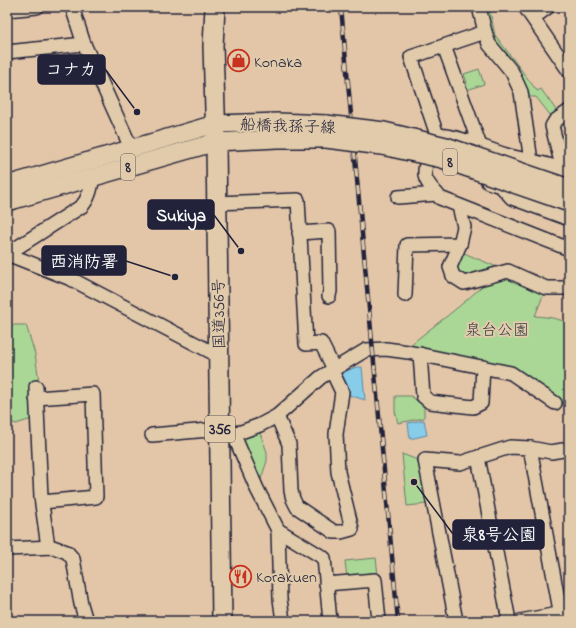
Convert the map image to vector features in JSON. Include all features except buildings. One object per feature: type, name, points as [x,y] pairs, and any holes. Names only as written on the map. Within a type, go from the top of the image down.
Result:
[{"type":"highway","name":"国道356号","points":[[215,7],[213,46],[219,356],[226,431],[222,621]]},
{"type":"main road","name":"船橋我孫子線","points":[[7,185],[132,150],[215,133],[270,139],[306,138],[326,132],[384,131],[446,146],[569,188]]},
{"type":"main road","name":"船橋我孫子線","points":[[326,132],[442,159],[569,204]]},
{"type":"main road","name":"船橋我孫子線","points":[[7,202],[93,177],[215,133]]},
{"type":"street","points":[[7,10],[37,7]]},
{"type":"street","points":[[72,7],[84,44],[132,150]]},
{"type":"street","points":[[479,7],[489,44],[512,72],[521,92],[531,161]]},
{"type":"street","points":[[525,7],[569,70]]},
{"type":"street","points":[[533,18],[548,7]]},
{"type":"street","points":[[485,32],[411,57],[437,135],[424,170],[428,184],[440,198],[569,249]]},
{"type":"street","points":[[7,52],[84,44]]},
{"type":"street","points":[[444,46],[480,146]]},
{"type":"street","points":[[566,171],[552,126],[555,121],[569,111]]},
{"type":"street","points":[[437,135],[447,136],[507,155],[566,171]]},
{"type":"street","points":[[427,160],[501,186],[512,198],[569,218]]},
{"type":"street","points":[[7,254],[82,206],[86,202],[91,190],[93,177]]},
{"type":"street","points":[[398,197],[437,194]]},
{"type":"street","points":[[216,203],[298,200],[306,344],[321,343],[342,392],[336,434],[338,472],[352,529],[334,532],[298,507],[293,499],[291,491],[289,444],[277,416]]},
{"type":"street","points":[[459,206],[464,227],[460,244],[450,267],[453,276],[464,283],[508,271],[546,288],[569,288]]},
{"type":"street","points":[[299,233],[328,232],[329,296]]},
{"type":"street","points":[[405,295],[407,245],[460,244]]},
{"type":"street","points":[[7,254],[71,279],[219,356]]},
{"type":"street","points":[[152,435],[226,431],[241,432],[260,425],[277,416],[321,377],[366,350],[386,349],[420,354],[511,373],[555,403]]},
{"type":"street","points":[[420,354],[423,396],[430,402],[473,407],[481,403],[483,367]]},
{"type":"street","points":[[42,502],[96,497],[93,394],[36,392],[42,502],[48,547]]},
{"type":"street","points":[[226,431],[278,530],[280,599],[283,621]]},
{"type":"street","points":[[456,621],[425,460],[460,463],[510,447],[530,448],[551,452],[569,449]]},
{"type":"street","points":[[520,621],[564,615],[530,448]]},
{"type":"street","points":[[478,457],[509,621]]},
{"type":"street","points":[[278,530],[324,558],[330,621]]},
{"type":"street","points":[[7,549],[53,547],[67,552],[73,559],[81,604],[86,621]]},
{"type":"street","points":[[326,584],[375,580],[379,621]]},
{"type":"green space","points":[[479,7],[489,7],[495,35],[537,91],[541,89],[561,117],[555,121],[536,97],[522,97],[489,44]]},
{"type":"green space","points":[[479,69],[484,84],[461,92],[459,86],[467,83],[464,74]]},
{"type":"green space","name":"泉台公園","points":[[457,250],[546,288],[535,316],[557,319],[569,324],[569,353],[566,361],[569,371],[569,405],[565,406],[555,403],[511,373],[402,352],[460,306],[492,276],[464,283],[453,276]]},
{"type":"green space","points":[[7,325],[26,325],[35,354],[44,415],[16,424],[7,420]]},
{"type":"green space","points":[[395,396],[411,396],[424,407],[424,418],[398,423],[395,411]]},
{"type":"green space","points":[[259,430],[267,452],[267,461],[259,485],[241,437]]},
{"type":"green space","points":[[402,454],[420,461],[426,504],[407,506]]},
{"type":"green space","points":[[376,558],[378,575],[347,578],[345,561]]},
{"type":"water","points":[[356,367],[362,367],[365,400],[349,395],[338,375]]},
{"type":"water","points":[[424,420],[427,435],[410,439],[408,423]]},
{"type":"railway","points":[[341,7],[398,621]]},
{"type":"place","name":"Konaka","points":[[238,61]]},
{"type":"place","name":"コナカ","points":[[137,112]]},
{"type":"place","name":"Sukiya","points":[[241,251]]},
{"type":"place","name":"西消防署","points":[[175,277]]},
{"type":"place","name":"泉8号公園","points":[[414,482]]},
{"type":"place","name":"Korakuen","points":[[241,576]]}]
